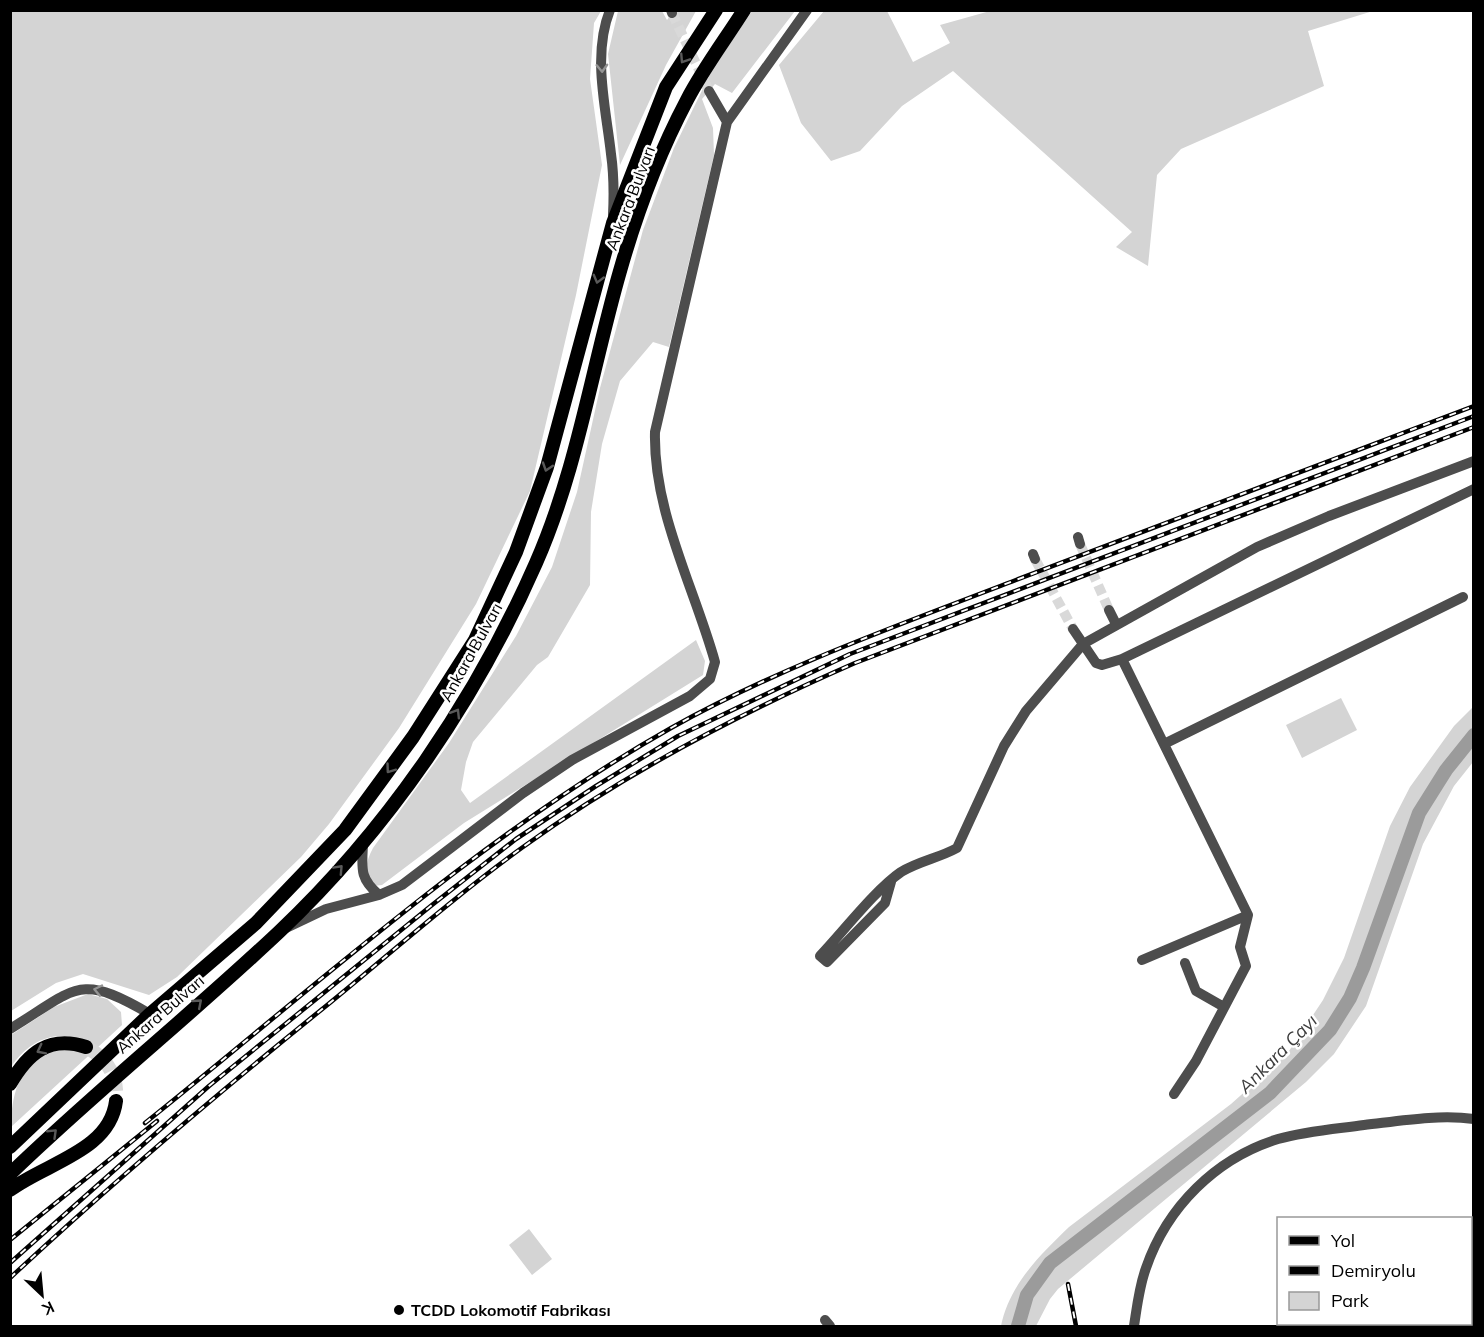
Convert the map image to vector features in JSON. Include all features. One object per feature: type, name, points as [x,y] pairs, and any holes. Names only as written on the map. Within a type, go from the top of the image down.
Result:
[{"type":"main road","name":"Ankara Bulvarı","points":[[10,1147],[150,1014],[256,923],[345,830],[413,737],[475,640],[516,552],[547,467],[613,223],[666,87],[716,10]]},
{"type":"main road","name":"Ankara Bulvarı","points":[[10,1174],[80,1107],[280,931],[363,844],[444,732],[495,649],[537,561],[569,473],[621,269],[651,183],[687,99],[744,10]]},
{"type":"main road","points":[[10,1084],[22,1063],[41,1050],[63,1042],[86,1047]]},
{"type":"main road","points":[[10,1190],[100,1136],[114,1115],[116,1101]]},
{"type":"street","points":[[610,10],[606,20],[600,64],[612,158],[613,223]]},
{"type":"street","points":[[280,931],[326,909],[379,895],[402,885],[523,793],[572,760],[690,696],[710,679],[715,662],[663,495],[654,455],[654,432],[727,122],[807,10]]},
{"type":"street","points":[[709,91],[727,122]]},
{"type":"street","points":[[891,882],[885,903],[826,962],[820,956],[891,882],[900,873],[920,862],[941,857],[957,848],[1004,746],[1046,685],[1083,644],[1257,547],[1329,516],[1473,461]]},
{"type":"street","points":[[1074,629],[1096,663],[1102,665],[1122,659],[1473,489]]},
{"type":"street","points":[[1164,744],[1463,597]]},
{"type":"street","points":[[1109,610],[1116,624]]},
{"type":"street","points":[[1122,659],[1248,915],[1240,947],[1246,966],[1196,1061],[1174,1094]]},
{"type":"street","points":[[363,844],[362,869],[366,884],[379,895]]},
{"type":"street","points":[[1142,960],[1248,915]]},
{"type":"street","points":[[1185,963],[1196,991],[1224,1007]]},
{"type":"street","points":[[10,1029],[71,991],[83,987],[115,994],[150,1014]]},
{"type":"street","points":[[1134,1326],[1145,1270],[1155,1243],[1182,1203],[1223,1166],[1259,1146],[1307,1132],[1406,1121],[1458,1117],[1473,1119]]},
{"type":"green space","points":[[11,10],[601,11],[594,23],[590,79],[602,165],[576,295],[530,491],[476,604],[399,728],[329,824],[301,857],[177,977],[149,995],[83,974],[56,983],[11,1011]]},
{"type":"green space","points":[[618,11],[662,11],[667,20],[674,11],[696,11],[666,65],[620,165],[608,54]]},
{"type":"green space","points":[[752,11],[795,11],[732,93],[715,84],[702,99],[713,128],[714,155],[669,347],[653,342],[620,381],[602,444],[591,512],[590,585],[548,657],[537,665],[473,742],[466,762],[461,790],[470,803],[696,640],[705,661],[703,675],[464,823],[382,885],[373,886],[368,877],[367,867],[373,848],[449,743],[516,636],[552,567],[577,492],[600,388],[643,230],[674,148],[712,70]]},
{"type":"green space","points":[[824,11],[887,11],[913,62],[950,43],[940,25],[990,11],[1373,11],[1308,31],[1324,86],[1181,149],[1157,175],[1148,266],[1116,247],[1132,232],[953,71],[902,106],[860,151],[831,161],[801,123],[779,65]]},
{"type":"green space","points":[[1341,698],[1357,730],[1302,758],[1286,725]]},
{"type":"green space","points":[[1473,707],[1473,762],[1454,786],[1423,844],[1366,1006],[1334,1054],[1306,1082],[1058,1289],[1036,1326],[1001,1326],[1005,1311],[1018,1284],[1037,1260],[1069,1227],[1231,1104],[1287,1054],[1323,1000],[1344,958],[1390,826],[1410,787],[1454,726]]},
{"type":"green space","points":[[88,994],[107,999],[121,1012],[122,1025],[11,1127],[16,1090],[29,1065],[47,1053],[85,1041],[63,1036],[43,1039],[26,1050],[11,1067],[11,1035],[54,1007]]},
{"type":"green space","points":[[529,1229],[552,1259],[532,1275],[509,1245]]},
{"type":"waterway","name":"Ankara Çayı","points":[[1018,1326],[1027,1295],[1050,1263],[1270,1093],[1330,1030],[1350,998],[1363,968],[1419,813],[1446,770],[1474,735]]},
{"type":"tunnel","points":[[672,13],[709,91]]},
{"type":"tunnel","points":[[1080,544],[1109,610]]},
{"type":"tunnel","points":[[1035,559],[1073,629]]},
{"type":"tunnel","points":[[86,1047],[100,1057],[110,1069],[115,1084],[116,1101]]},
{"type":"railway","points":[[145,1123],[400,915],[465,865],[532,816],[601,770],[671,728],[754,685],[840,648],[1474,406]]},
{"type":"railway","points":[[10,1263],[209,1086],[432,905],[516,839],[596,786],[678,736],[850,654],[1474,416]]},
{"type":"railway","points":[[10,1278],[166,1139],[448,905],[523,847],[643,769],[726,724],[855,663],[1474,427]]},
{"type":"railway","points":[[10,1240],[157,1121]]},
{"type":"railway","points":[[1068,1284],[1076,1326]]},
{"type":"place","name":"TCDD Lokomotif Fabrikası","points":[[399,1310]]}]
